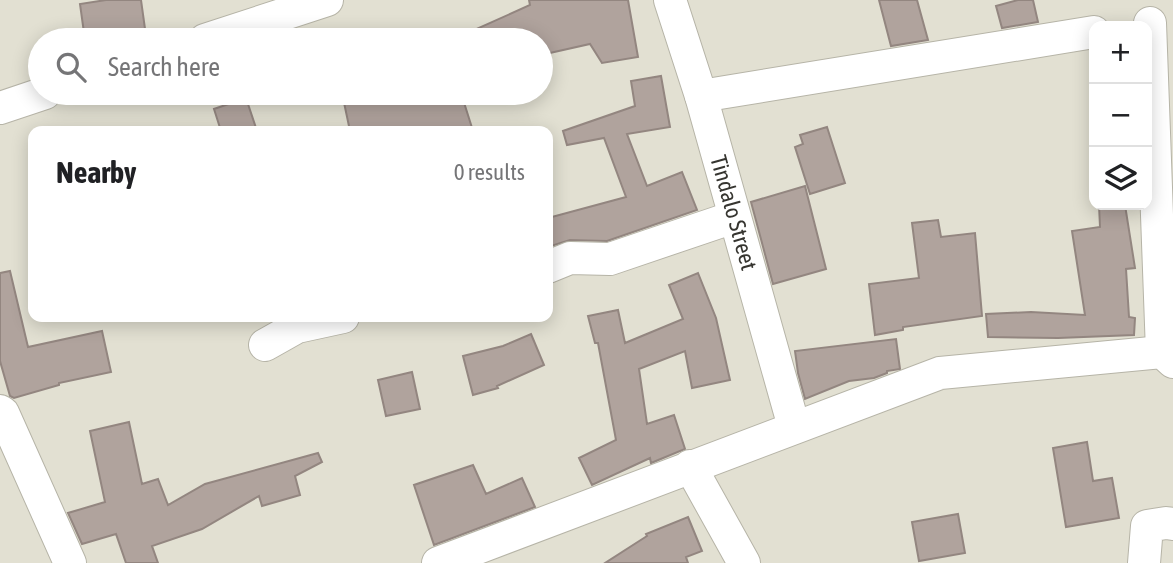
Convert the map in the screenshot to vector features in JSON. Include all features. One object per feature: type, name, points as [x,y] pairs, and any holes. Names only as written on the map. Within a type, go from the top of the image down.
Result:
[{"type":"street","points":[[242,28],[327,0]]},
{"type":"street","name":"Tindalo Street","points":[[670,0],[701,96],[794,427]]},
{"type":"street","points":[[701,96],[1089,33]]},
{"type":"street","points":[[438,563],[940,373],[1167,357],[1152,44]]},
{"type":"street","points":[[0,108],[28,99]]},
{"type":"street","points":[[553,265],[570,258],[610,258],[734,217]]},
{"type":"street","points":[[265,345],[297,327],[320,322]]},
{"type":"street","points":[[0,411],[70,563]]},
{"type":"street","points":[[690,466],[744,563]]},
{"type":"street","points":[[1144,563],[1147,526],[1173,524]]},
{"type":"building","points":[[106,0],[141,0],[145,28],[83,28],[80,4]]},
{"type":"building","points":[[529,0],[628,0],[638,57],[602,63],[590,44],[553,52],[553,28],[479,28],[530,5]]},
{"type":"building","points":[[879,0],[917,0],[928,40],[891,46]]},
{"type":"building","points":[[1018,0],[1033,0],[1038,22],[1002,28],[996,6]]},
{"type":"building","points":[[661,76],[670,127],[627,134],[647,186],[682,172],[697,210],[607,241],[570,240],[553,245],[553,217],[626,197],[604,138],[567,145],[563,131],[635,106],[631,81]]},
{"type":"building","points":[[226,105],[248,105],[255,126],[219,126],[214,109]]},
{"type":"building","points":[[345,105],[465,105],[471,126],[349,126]]},
{"type":"building","points":[[827,127],[845,183],[810,194],[795,147],[803,144],[800,135]]},
{"type":"building","points":[[805,186],[826,269],[773,284],[751,202]]},
{"type":"building","points":[[1099,210],[1126,210],[1135,268],[1126,269],[1129,317],[1135,318],[1134,335],[988,337],[986,314],[1031,312],[1085,315],[1072,231],[1100,227]]},
{"type":"building","points":[[938,220],[941,237],[975,233],[982,316],[903,327],[903,330],[875,335],[869,284],[919,278],[912,223]]},
{"type":"building","points":[[10,271],[28,347],[102,331],[111,372],[59,383],[14,398],[10,396],[0,361],[0,273]]},
{"type":"building","points":[[698,273],[716,318],[730,380],[692,388],[685,351],[639,369],[647,424],[674,415],[685,449],[651,463],[650,458],[592,485],[579,458],[616,440],[598,343],[595,343],[588,316],[618,310],[625,343],[683,319],[669,285]]},
{"type":"building","points":[[531,334],[544,365],[497,386],[498,388],[473,395],[463,356],[503,346]]},
{"type":"building","points":[[896,339],[900,369],[887,371],[874,378],[849,381],[805,399],[795,351]]},
{"type":"building","points":[[412,372],[420,409],[386,416],[378,380]]},
{"type":"building","points":[[129,422],[142,484],[158,479],[168,505],[205,484],[318,453],[322,462],[295,476],[300,495],[262,506],[259,496],[202,529],[152,546],[158,563],[126,563],[116,534],[82,544],[68,513],[105,502],[90,431]]},
{"type":"building","points":[[1087,442],[1093,481],[1112,478],[1119,518],[1066,527],[1053,448]]},
{"type":"building","points":[[473,465],[486,494],[522,478],[535,507],[434,545],[414,485]]},
{"type":"building","points":[[958,514],[965,553],[919,561],[912,522]]},
{"type":"building","points":[[688,517],[702,551],[686,557],[688,563],[605,563],[647,536],[646,534]]}]
